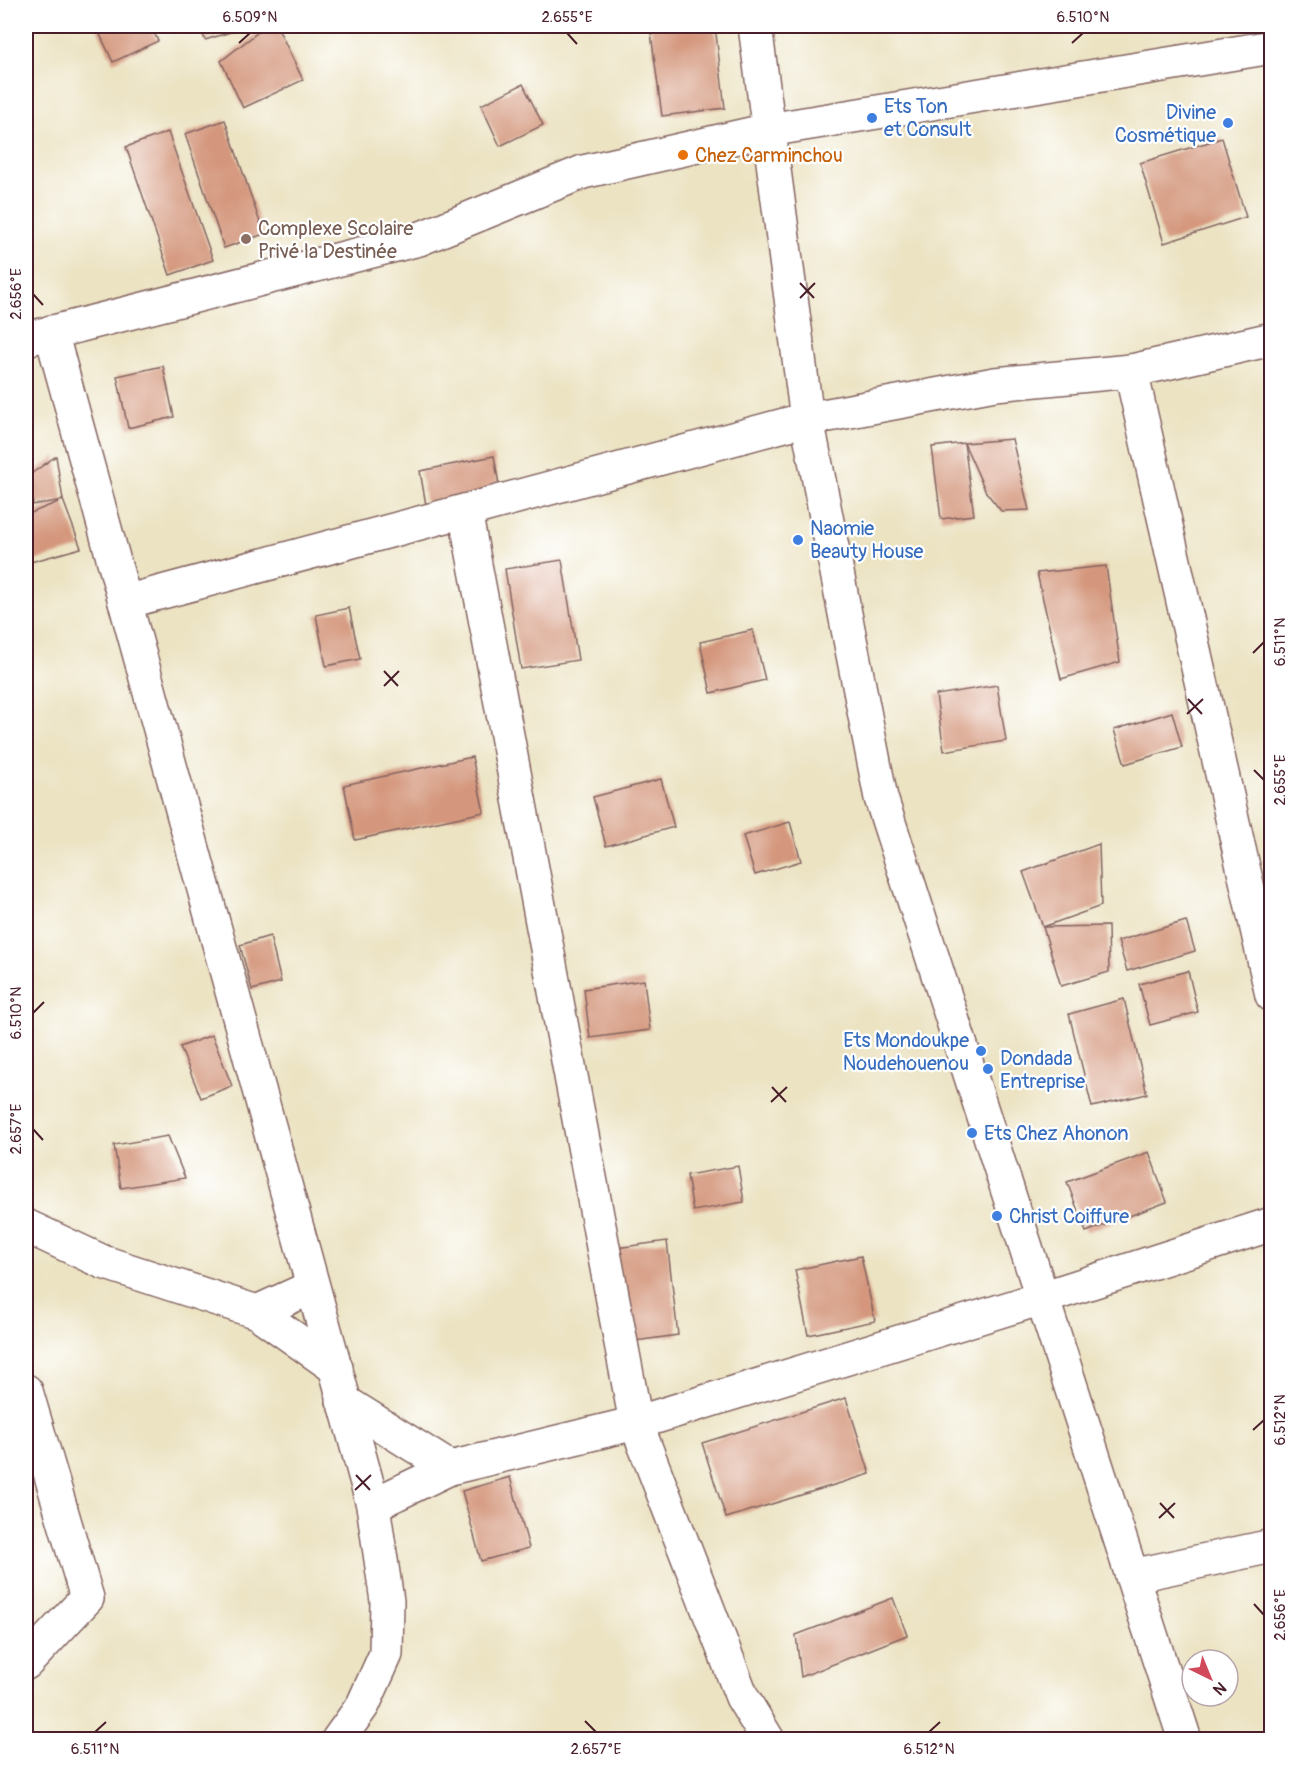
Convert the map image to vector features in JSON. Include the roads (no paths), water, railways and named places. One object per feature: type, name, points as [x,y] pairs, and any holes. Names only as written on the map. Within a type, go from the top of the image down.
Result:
[{"type":"street","points":[[755,26],[807,419],[881,798],[1185,1740]]},
{"type":"street","points":[[338,1740],[363,1705],[386,1654],[387,1601],[373,1505],[125,602],[38,335],[419,239],[583,172],[768,130],[1272,47]]},
{"type":"street","points":[[125,602],[807,419],[995,384],[1131,371],[1272,339]]},
{"type":"street","points":[[1131,371],[1272,995]]},
{"type":"street","points":[[465,511],[636,1423],[742,1696],[768,1740]]},
{"type":"street","points":[[373,1505],[450,1468],[636,1423],[1042,1299],[1272,1224]]},
{"type":"street","points":[[26,1226],[103,1262],[257,1312],[336,1368]]},
{"type":"street","points":[[257,1312],[312,1287]]},
{"type":"street","points":[[26,1390],[87,1598],[26,1663]]},
{"type":"street","points":[[343,1401],[450,1468]]},
{"type":"street","points":[[1132,1576],[1272,1546]]},
{"type":"place","name":"Ets Ton et Consult","points":[[872,118]]},
{"type":"place","name":"Divine Cosmétique","points":[[1228,123]]},
{"type":"place","name":"Chez Carminchou","points":[[683,155]]},
{"type":"place","name":"Complexe Scolaire Privé la Destinée","points":[[246,239]]},
{"type":"place","name":"Naomie Beauty House","points":[[798,540]]},
{"type":"place","name":"Ets Mondoukpe Noudehouenou","points":[[981,1051]]},
{"type":"place","name":"Dondada Entreprise","points":[[988,1069]]},
{"type":"place","name":"Ets Chez Ahonon","points":[[972,1133]]},
{"type":"place","name":"Christ Coiffure","points":[[997,1216]]}]
